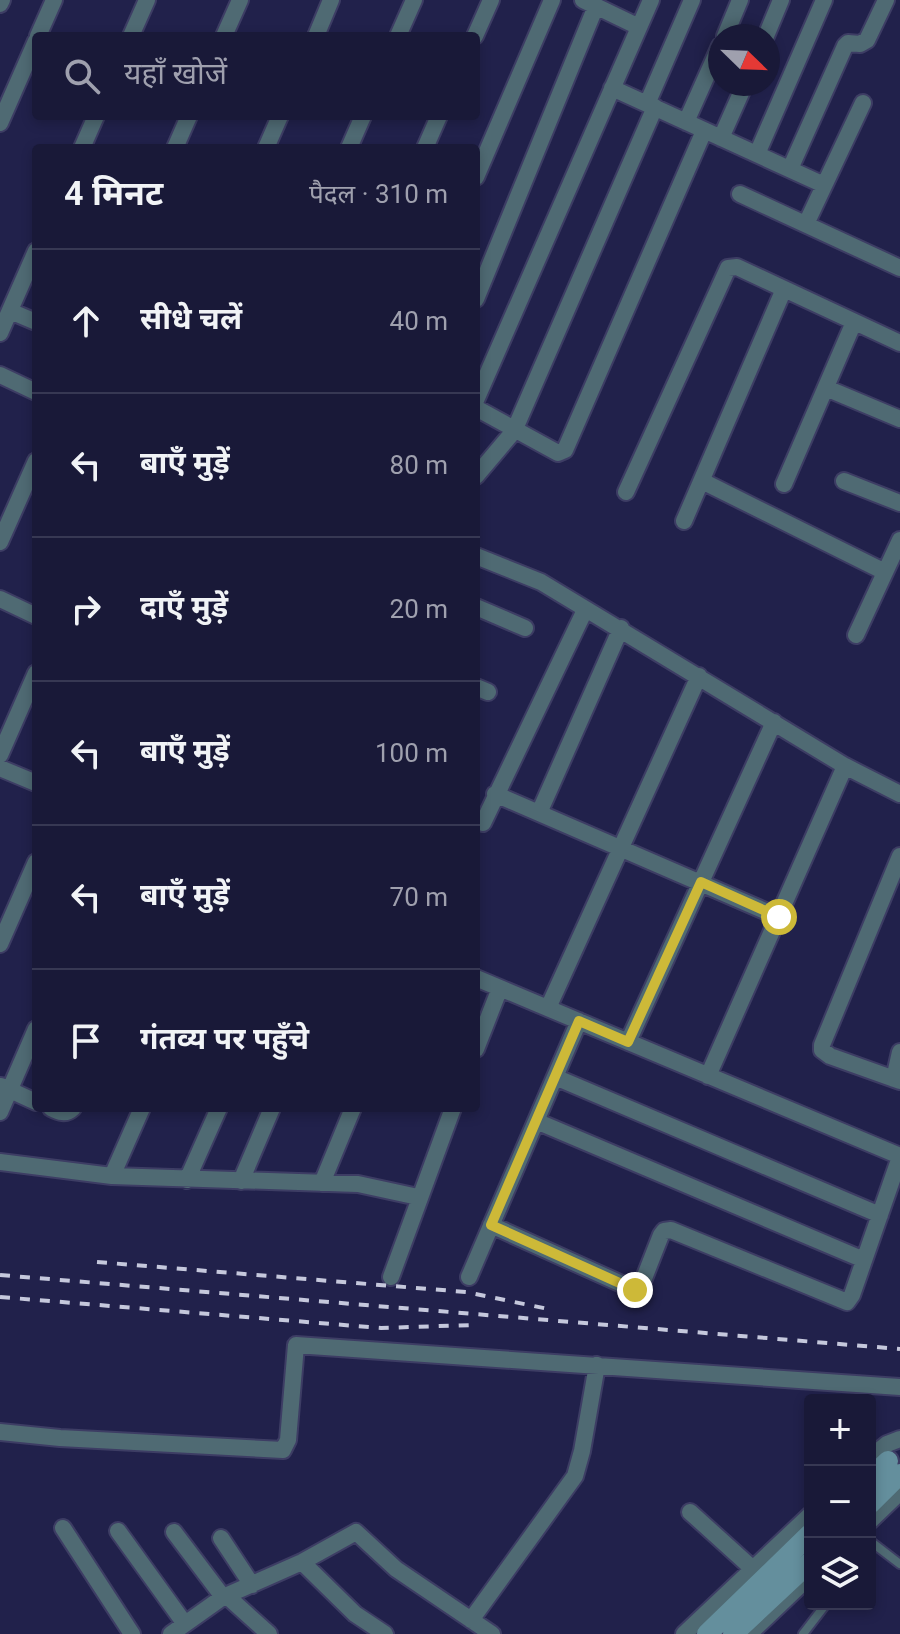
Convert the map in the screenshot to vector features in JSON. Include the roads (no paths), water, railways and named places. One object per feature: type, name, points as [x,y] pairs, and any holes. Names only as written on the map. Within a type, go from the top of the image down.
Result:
[{"type":"street","points":[[40,32],[54,0]]},
{"type":"street","points":[[133,32],[147,0]]},
{"type":"street","points":[[226,32],[240,0]]},
{"type":"street","points":[[318,32],[331,0]]},
{"type":"street","points":[[400,32],[414,0]]},
{"type":"street","points":[[477,32],[491,0]]},
{"type":"street","points":[[480,168],[552,0]]},
{"type":"street","points":[[480,391],[651,0]]},
{"type":"street","points":[[480,469],[514,431],[651,106],[692,0]]},
{"type":"street","points":[[730,24],[740,0]]},
{"type":"street","points":[[771,24],[781,0]]},
{"type":"street","points":[[757,154],[824,0]]},
{"type":"street","points":[[790,169],[845,46],[867,40],[886,0]]},
{"type":"street","points":[[480,289],[599,4],[639,27]]},
{"type":"street","points":[[0,123],[32,49]]},
{"type":"street","points":[[686,122],[708,73]]},
{"type":"street","points":[[612,88],[824,185]]},
{"type":"street","points":[[721,138],[740,96]]},
{"type":"street","points":[[806,224],[863,103]]},
{"type":"street","points":[[84,144],[94,120]]},
{"type":"street","points":[[177,144],[187,120]]},
{"type":"street","points":[[268,144],[278,120]]},
{"type":"street","points":[[351,144],[361,120]]},
{"type":"street","points":[[427,144],[437,120]]},
{"type":"street","points":[[480,410],[558,453],[565,450],[704,131]]},
{"type":"street","points":[[740,194],[900,268]]},
{"type":"street","points":[[0,333],[32,260]]},
{"type":"street","points":[[626,492],[728,268],[737,267],[900,343]]},
{"type":"street","points":[[684,521],[784,289]]},
{"type":"street","points":[[10,311],[32,320]]},
{"type":"street","points":[[784,484],[854,322]]},
{"type":"street","points":[[0,375],[32,390]]},
{"type":"street","points":[[826,388],[900,419]]},
{"type":"street","points":[[0,542],[32,470]]},
{"type":"street","points":[[702,481],[885,572]]},
{"type":"street","points":[[844,481],[900,503]]},
{"type":"street","points":[[856,635],[900,540]]},
{"type":"street","points":[[480,558],[541,582],[845,766],[900,794]]},
{"type":"street","points":[[0,599],[32,614]]},
{"type":"street","points":[[480,609],[525,628]]},
{"type":"street","points":[[483,823],[585,610]]},
{"type":"street","points":[[539,813],[621,628]]},
{"type":"street","points":[[548,1008],[699,676]]},
{"type":"street","points":[[32,684],[2,769],[32,781]]},
{"type":"street","points":[[628,1042],[774,722]]},
{"type":"street","points":[[708,1076],[845,766]]},
{"type":"street","points":[[495,794],[779,917]]},
{"type":"street","points":[[900,856],[822,1045],[825,1054],[897,1080],[900,1052]]},
{"type":"street","points":[[0,944],[32,871]]},
{"type":"street","points":[[480,980],[900,1156],[847,1302],[667,1229],[661,1235],[641,1286],[635,1290],[491,1225]]},
{"type":"street","points":[[480,1039],[500,988]]},
{"type":"street","points":[[469,1277],[579,1021]]},
{"type":"street","points":[[0,1112],[5,1088],[32,1037]]},
{"type":"street","points":[[555,1077],[880,1215]]},
{"type":"street","points":[[5,1088],[32,1100]]},
{"type":"street","points":[[112,1176],[140,1112]]},
{"type":"street","points":[[187,1180],[217,1112]]},
{"type":"street","points":[[241,1181],[270,1112]]},
{"type":"street","points":[[322,1183],[351,1112]]},
{"type":"street","points":[[391,1277],[451,1112]]},
{"type":"street","points":[[536,1121],[864,1260]]},
{"type":"street","points":[[0,1162],[112,1176],[366,1185],[418,1197]]},
{"type":"street","points":[[0,1432],[283,1450],[288,1440],[296,1345],[900,1387]]},
{"type":"street","points":[[471,1620],[575,1476],[597,1365]]},
{"type":"street","points":[[876,1489],[886,1464],[887,1444],[900,1439]]},
{"type":"street","points":[[876,1515],[900,1492]]},
{"type":"street","points":[[690,1512],[753,1569]]},
{"type":"street","points":[[684,1634],[804,1521]]},
{"type":"street","points":[[63,1528],[132,1634]]},
{"type":"street","points":[[118,1531],[178,1629],[225,1597],[302,1562],[356,1532],[396,1569],[492,1634]]},
{"type":"street","points":[[174,1532],[225,1597],[269,1634]]},
{"type":"street","points":[[221,1538],[252,1585]]},
{"type":"street","points":[[707,1634],[806,1538]]},
{"type":"street","points":[[302,1562],[355,1614],[385,1634]]},
{"type":"street","points":[[733,1634],[804,1568]]},
{"type":"street","points":[[749,1634],[804,1582]]},
{"type":"lane","points":[[876,1547],[900,1564]]},
{"type":"lane","points":[[803,1634],[821,1610]]},
{"type":"railway","points":[[97,1262],[466,1292],[553,1310]]},
{"type":"railway","points":[[0,1275],[900,1349]]},
{"type":"railway","points":[[0,1297],[381,1328],[473,1325]]}]
